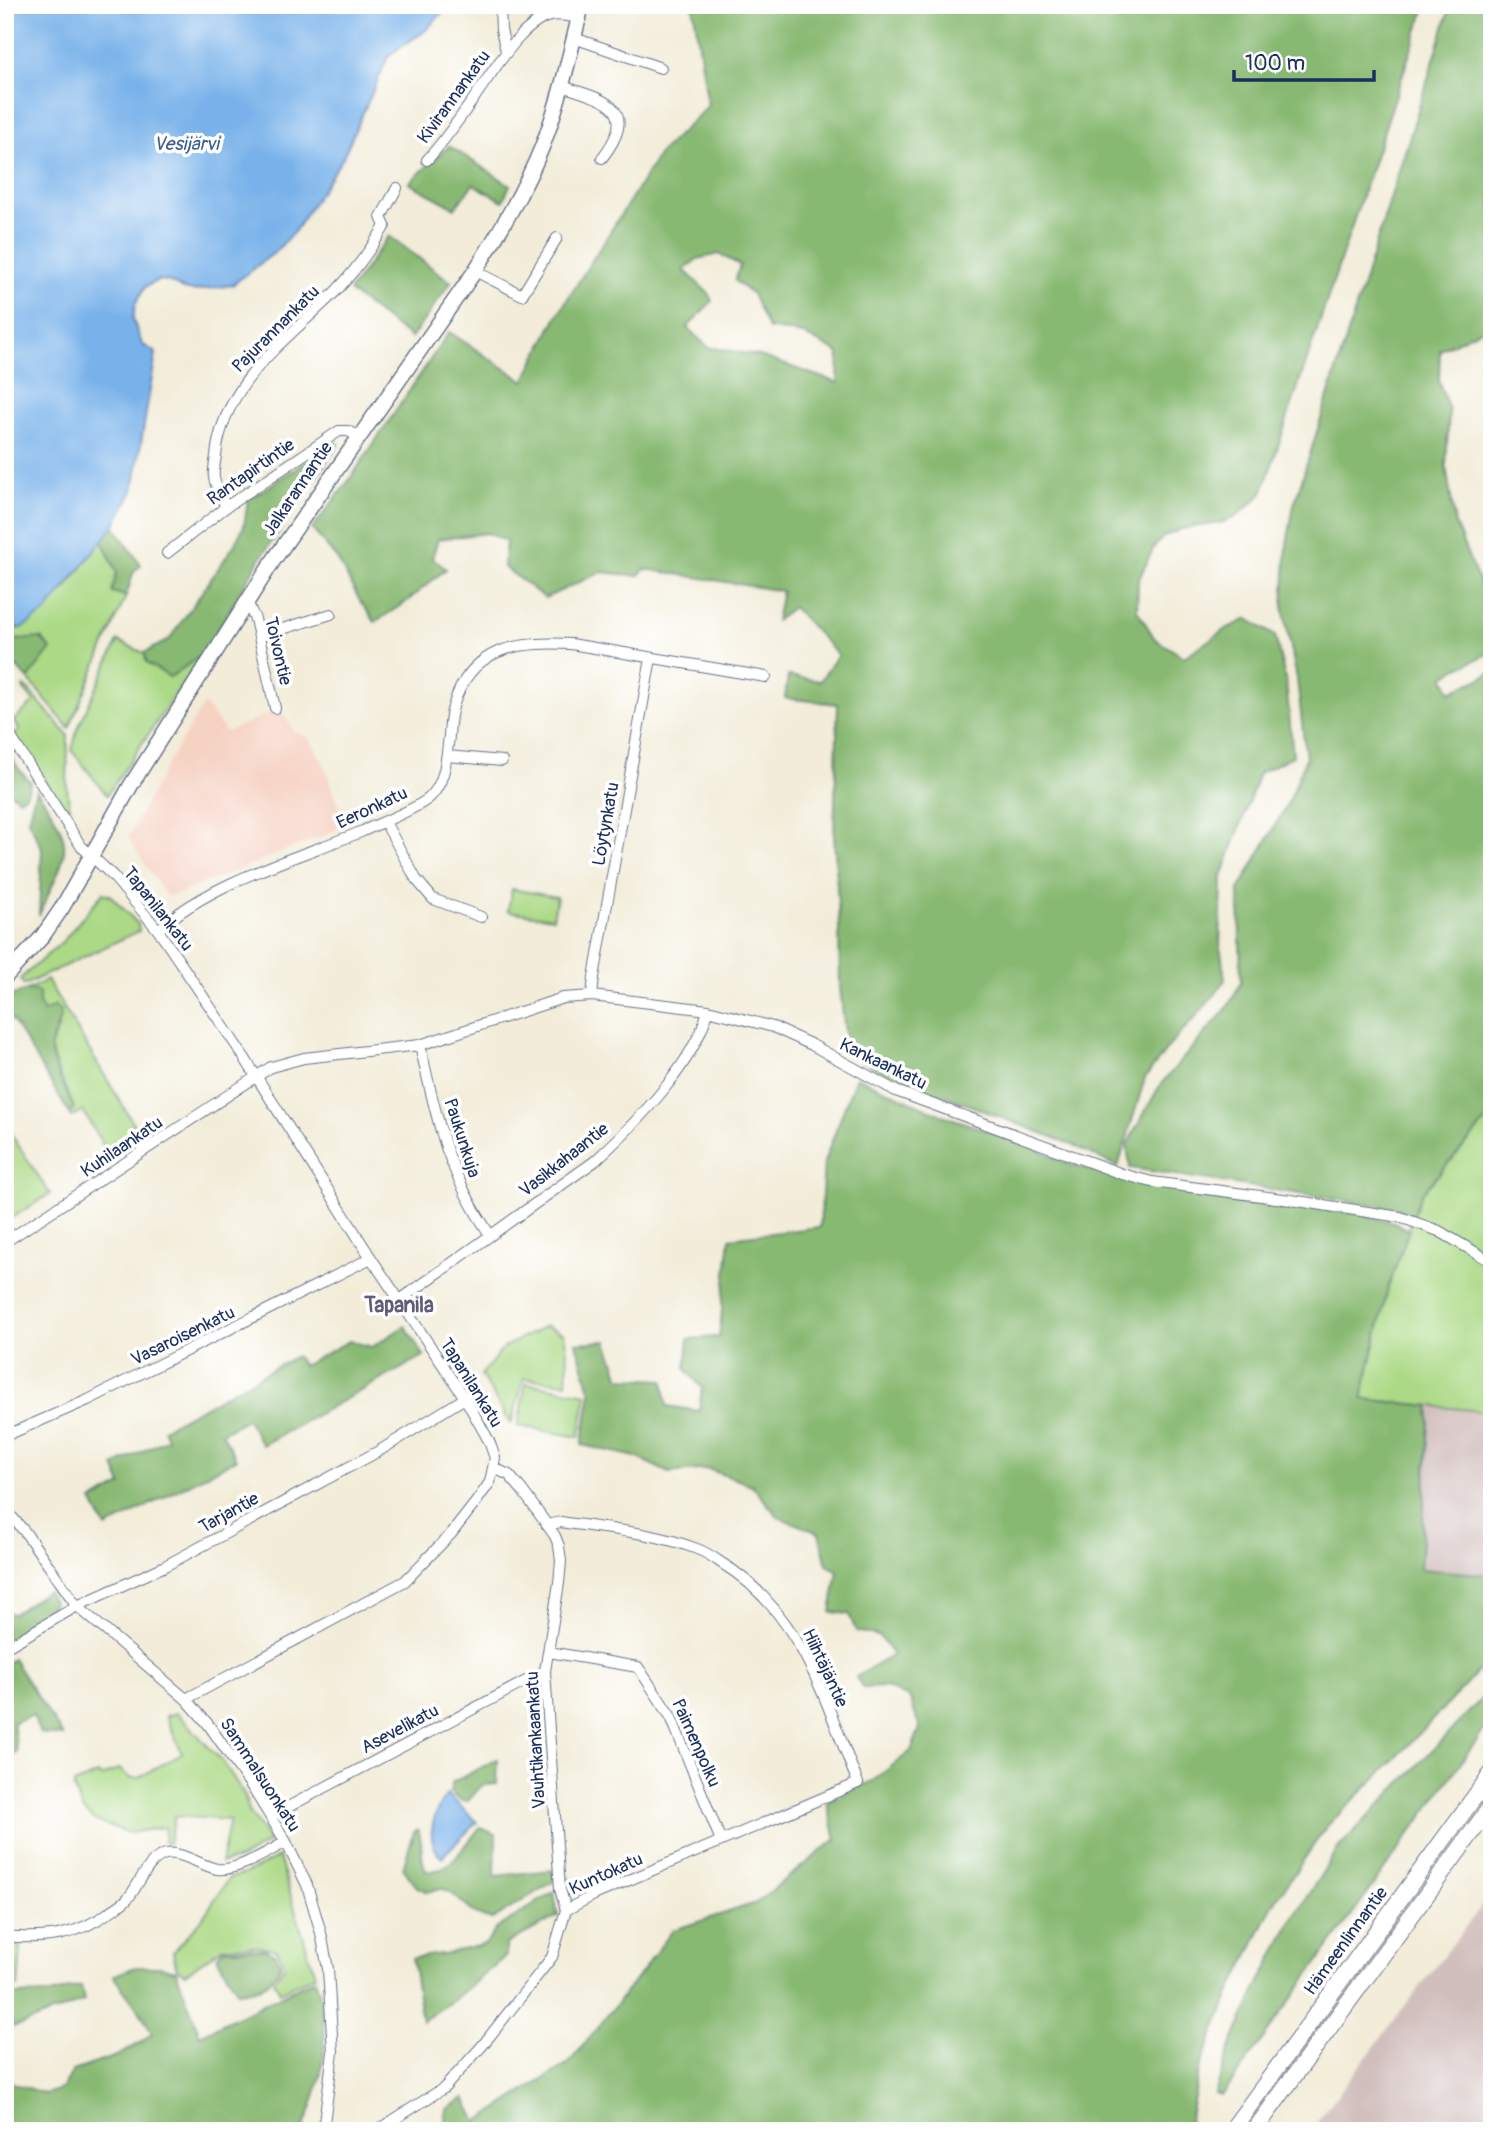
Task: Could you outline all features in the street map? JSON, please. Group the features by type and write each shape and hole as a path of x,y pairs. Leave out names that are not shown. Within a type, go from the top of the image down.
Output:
{"main road":[{"name":"Jalkarannantie","path":"5,976 42,937 62,908 131,785 247,602 505,224 542,145 562,86 580,11"},
{"name":"Hämeenlinnantie","path":"1231,2131 1492,1773"},
{"path":"1254,2131 1492,1805"}],"street":[{"name":"Kivirannankatu","path":"500,5 501,30 506,51"},
{"name":"Kivirannankatu","path":"427,160 441,145 506,51 523,33 543,18 580,11"},
{"path":"574,38 661,68"},
{"path":"562,86 594,97 615,109 620,118 620,126 610,147 601,158"},
{"name":"Pajurannankatu","path":"226,508 214,478 217,444 240,388 271,351 305,322 355,270 385,226 381,217 397,188"},
{"path":"475,271 522,295 557,238"},
{"name":"Rantapirtintie","path":"167,553 226,508 339,431 348,431 358,436"},
{"name":"Toivontie","path":"247,602 253,611 260,636 275,708"},
{"path":"260,636 331,614"},
{"name":"Eeronkatu","path":"159,930 188,906 221,887 384,822 428,799 441,780 447,756 452,708 465,678 491,654 510,646 541,642 571,644 766,677"},
{"name":"Löytynkatu","path":"592,996 651,658"},
{"name":"Tapanilankatu","path":"5,728 81,846 113,876 159,930 464,1398 489,1441 495,1458 494,1468"},
{"path":"447,756 502,761"},
{"path":"384,822 416,879 433,899 481,918"},
{"name":"Kankaankatu","path":"255,1077 271,1067 295,1060 420,1045 563,998 592,996 708,1010 773,1027 812,1045 895,1091 1122,1174 1152,1182 1400,1217 1439,1231 1492,1262"},
{"name":"Vasikkahaantie","path":"400,1300 595,1161 620,1138 659,1095 691,1051 703,1030 708,1010"},
{"name":"Paukunkuja","path":"420,1045 440,1133 459,1185 490,1235"},
{"name":"Kuhilaankatu","path":"5,1242 255,1077"},
{"name":"Vasaroisenkatu","path":"5,1436 88,1400 371,1258"},
{"name":"Tarjantie","path":"5,1648 77,1606 163,1567 379,1451 464,1398"},
{"path":"186,1699 405,1581 451,1534 490,1482 494,1468"},
{"name":"Vauhtikankaankatu","path":"494,1468 509,1475 555,1535 561,1561 545,1671 560,1889 566,1910"},
{"name":"Sammalsuonkatu","path":"5,1509 25,1532 77,1606 186,1699 224,1745 286,1842 307,1885 328,1969 333,2052 323,2131"},
{"name":"Hiihtäjäntie","path":"547,1525 561,1522 650,1536 699,1549 744,1576 782,1615 807,1657 858,1783"},
{"name":"Paimenpolku","path":"549,1652 638,1667 671,1717 721,1841"},
{"name":"Asevelikatu","path":"271,1816 545,1671"},
{"name":"Kuntokatu","path":"376,2131 444,2088 482,2046 552,1957 566,1910 594,1895 858,1783"},
{"path":"5,1936 62,1936 97,1922 127,1900 155,1860 161,1856 176,1855 216,1869 226,1869 286,1842"}],"shaded area":[{"path":"204,704 226,732 280,709 294,731 306,736 313,744 325,766 342,816 335,831 180,894 166,896 128,838 167,764"},
{"path":"1430,1406 1492,1412 1492,1575 1420,1569"},
{"path":"1492,1892 1492,2131 1310,2131 1484,1903"}],"green space":[{"path":"693,5 1426,5 1262,494 1236,517 1223,522 1181,529 1163,537 1154,547 1138,581 1137,610 1155,639 1184,657 1228,628 1248,619 1275,636 1286,682 1293,756 1259,773 1222,877 1220,944 1225,980 1145,1078 1118,1167 1073,1145 946,1096 894,1080 847,1052 840,987 834,835 838,704 785,698 788,676 820,681 838,655 793,607 776,621 782,591 645,569 638,576 601,572 545,598 504,567 506,541 487,533 438,539 432,558 446,569 406,602 375,622 360,601 338,560 312,529 350,479 449,332 524,381 557,316 660,153 708,106","holes":["719,254 740,265 735,281 752,294 768,328 803,334 839,353 838,383 760,356 708,347 687,328 712,301 708,293 684,270 697,259"]},
{"path":"1451,5 1492,5 1492,324 1440,350 1439,381 1449,411 1446,466 1455,524 1492,614 1492,652 1456,669 1444,678 1451,692 1492,671 1492,1114 1421,1194 1413,1217 1400,1210 1130,1168 1127,1145 1160,1085 1228,1007 1241,982 1239,890 1289,801 1306,758 1297,679 1283,606 1287,544 1294,505"},
{"path":"449,146 510,185 503,201 473,184 455,208 409,183"},
{"path":"389,236 451,282 411,338 349,291"},
{"path":"335,442 339,444 260,559 203,654 170,677 147,663 144,653 169,640 235,544 244,526 248,500"},
{"path":"114,526 141,565 134,571 126,596 112,592 117,572 102,541"},
{"path":"102,541 117,572 113,592 126,596 69,728 28,679 50,648 41,639 16,640 5,634 5,629 22,628 67,587"},
{"path":"5,634 16,640 41,638 51,649 28,679 16,666 5,679"},
{"path":"118,641 144,653 147,663 170,677 203,654 107,795 72,751 77,730"},
{"path":"25,686 68,735 69,817 14,735 20,729 13,721 34,702 23,688"},
{"path":"5,741 15,763 31,782 26,795 19,799 5,789"},
{"path":"36,789 59,826 64,851 62,864 39,915 42,848 28,820"},
{"path":"512,889 557,897 553,918 508,911"},
{"path":"103,893 110,895 138,924 139,931 24,985 20,979 63,941"},
{"path":"47,980 144,1141 107,1152 83,1111 71,1117 69,1113 74,1108 50,1047 59,1026 27,990"},
{"path":"27,990 39,992 39,1003 44,1012 55,1006 61,1013 51,1051 55,1067 74,1108 69,1113 12,1019 5,1023 7,1000"},
{"path":"856,1077 939,1114 1026,1144 1067,1163 1116,1177 1357,1214 1394,1222 1409,1230 1388,1288 1362,1399 1430,1406 1420,1569 1492,1575 1492,1657 1326,1827 1272,1906 1232,1989 1200,2066 1189,2122 1182,2131 443,2131 447,2109 465,2098 477,2122 570,2062 673,1930 756,1903 836,1839 827,1802 873,1781 911,1751 920,1728 909,1697 886,1687 863,1688 856,1677 893,1655 879,1636 856,1631 849,1614 831,1612 838,1571 827,1565 819,1533 778,1517 752,1485 708,1469 669,1473 636,1457 582,1445 591,1393 576,1343 607,1341 620,1378 663,1380 667,1406 699,1411 702,1388 686,1369 689,1339 719,1337 730,1238 820,1227 824,1162"},
{"path":"1492,1114 1492,1412 1362,1399 1388,1288 1421,1194"},
{"path":"5,1125 50,1194 5,1222"},
{"path":"405,1326 424,1356 262,1445 247,1419 222,1433 236,1459 106,1528 92,1501 122,1485 114,1466 167,1439 163,1429 296,1356 303,1366 349,1341 372,1347"},
{"path":"546,1326 564,1334 568,1361 566,1383 524,1378 511,1424 481,1375 504,1347"},
{"path":"526,1383 587,1394 579,1437 518,1426"},
{"path":"47,1591 54,1603 25,1632 5,1644 5,1612 13,1614"},
{"path":"13,1659 63,1736 40,1733 33,1715 13,1722 17,1752 5,1762 5,1663"},
{"path":"1492,1688 1492,1719 1222,2096 1215,2094 1231,2045 1257,1988 1292,1920 1339,1847"},
{"path":"177,1713 223,1762 245,1796 249,1812 270,1842 240,1859 221,1863 230,1820 175,1816 169,1843 164,1842 165,1827 129,1833 93,1820 83,1810 74,1784 119,1769 130,1778 138,1778 182,1753 166,1716"},
{"path":"498,1759 497,1784 482,1785 468,1801 459,1800 450,1792 453,1782"},
{"path":"480,1828 496,1834 495,1876 553,1870 554,1881 493,1919 478,1915 441,1888 428,1892 417,1887 403,1868 414,1832 418,1829 426,1871 435,1871 450,1863"},
{"path":"279,1857 315,1975 280,1992 274,1981 285,1966 277,1950 260,1946 223,1947 185,1974 177,1969 173,1952 200,1922 229,1878 247,1873"},
{"path":"554,1892 558,1916 506,1944 506,1956 452,2001 422,2021 412,1958 486,1944 496,1929"},
{"path":"5,1941 21,1947 18,1987 5,1985"},
{"path":"223,1949 264,1949 275,1954 281,1966 273,1978 263,1985 238,1992 217,1957"},
{"path":"135,1967 160,1967 176,1971 200,2035 315,1979 324,2017 324,2056 316,2094 302,2131 5,2131 5,2073 12,2083 45,2094 61,2089 73,2071 119,2055 141,2043 152,2033 113,1976"},
{"path":"81,1986 84,2001 21,2025 5,2028 5,1995 51,1994"}],"water":[{"name":"Vesijärvi","path":"5,5 450,5 425,31 389,55 343,157 295,231 274,253 232,285 194,291 158,280 145,287 135,305 133,320 142,344 156,353 133,491 114,526 45,613 22,628 5,629"},
{"path":"447,1794 477,1822 442,1857 433,1843 432,1826"}],"district":[{"name":"Tapanila","path":"399,1305"}]}
